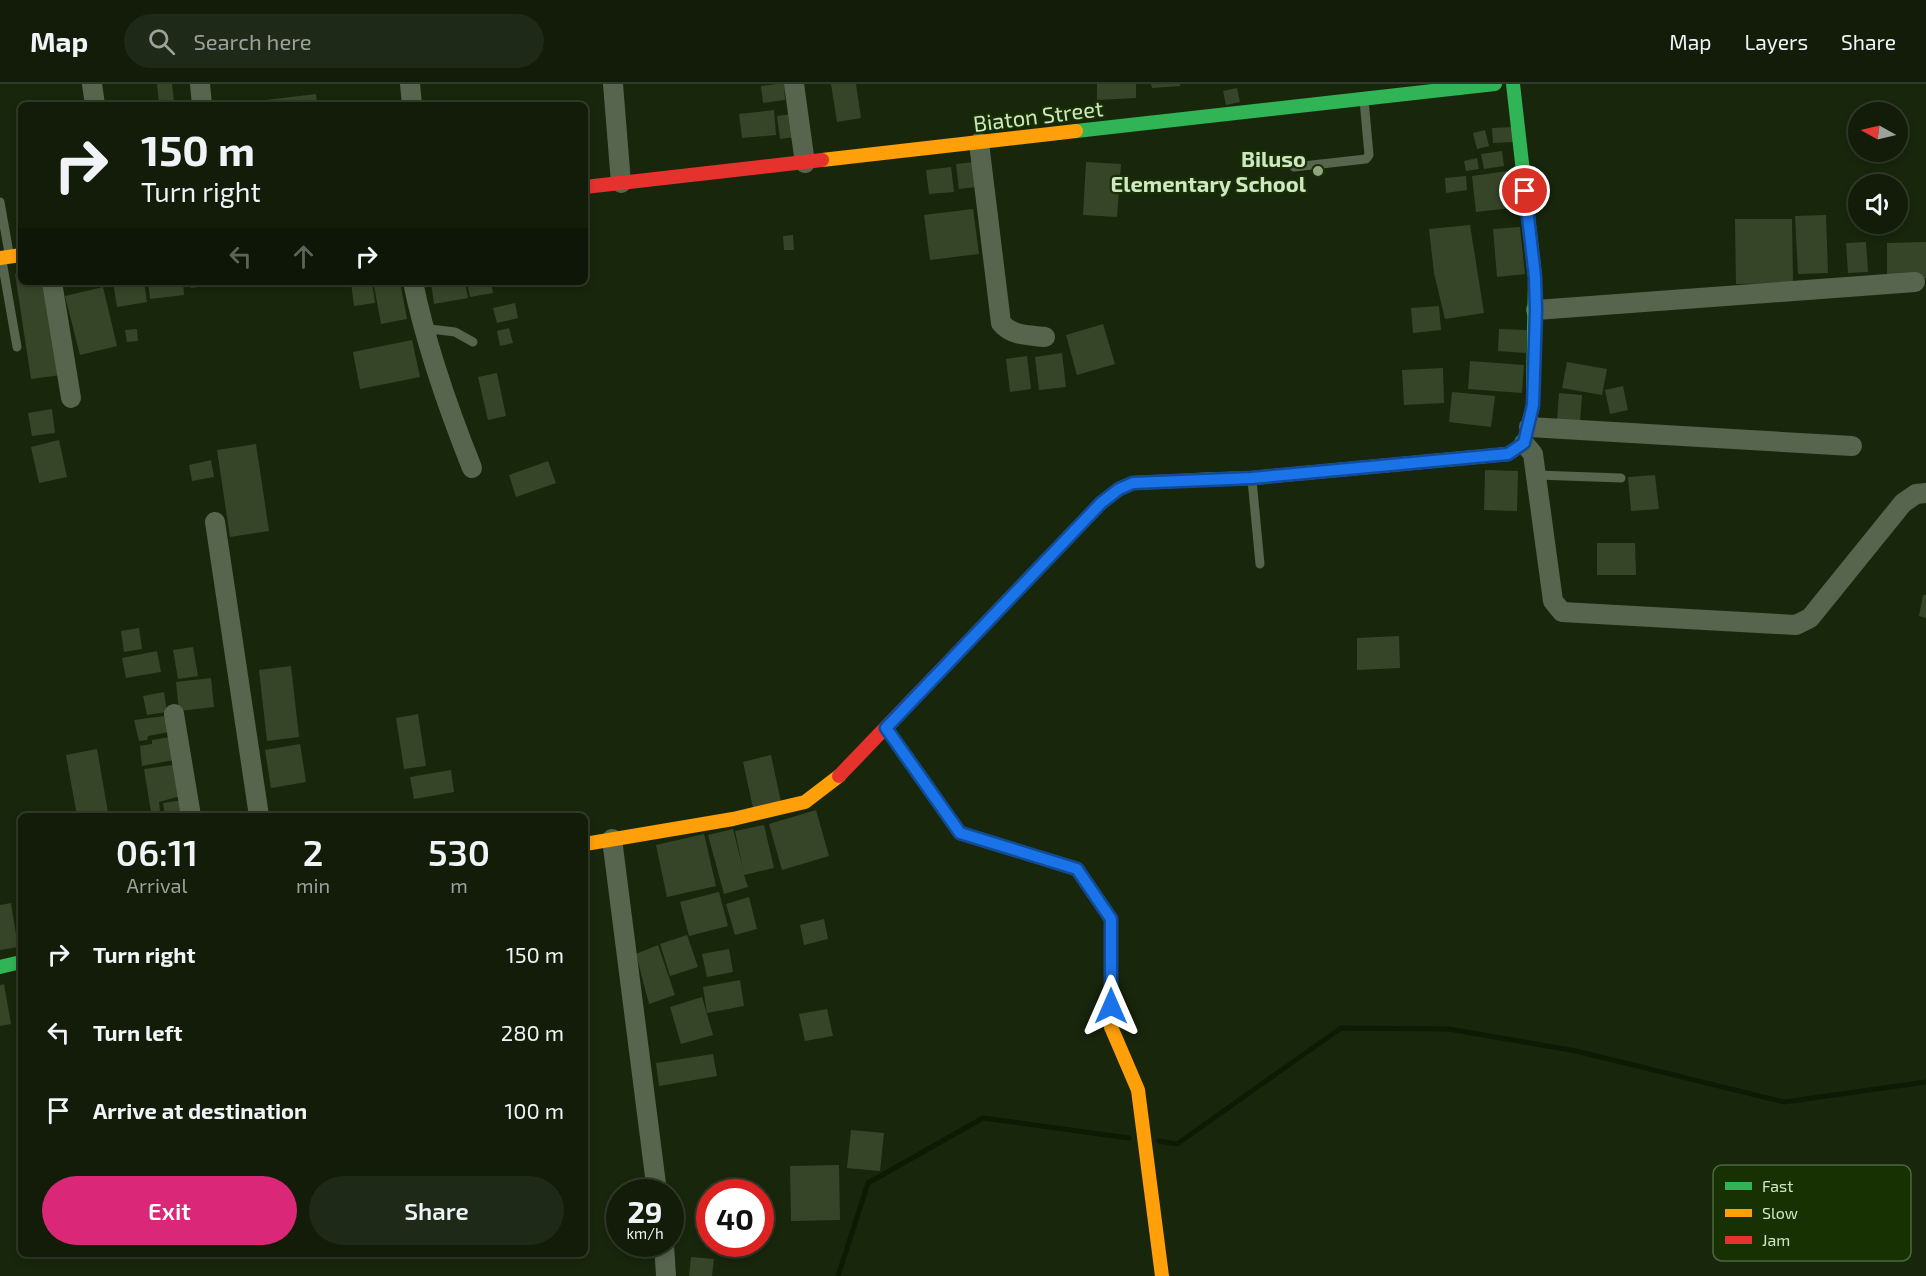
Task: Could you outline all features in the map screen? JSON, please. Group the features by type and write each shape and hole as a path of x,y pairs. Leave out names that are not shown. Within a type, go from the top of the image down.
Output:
{"street":[{"path":"92,84 95,102"},
{"path":"200,84 202,102"},
{"path":"410,84 412,102"},
{"path":"613,84 621,183"},
{"path":"794,84 805,163"},
{"name":"Biaton Street","path":"588,187 1495,84"},
{"path":"1513,84 1535,277 1533,405 1527,435 1537,475 1553,600 1562,612 1796,626 1810,618 1903,503 1916,494 1926,493"},
{"path":"979,143 1001,323 1007,330 1019,334 1045,337"},
{"path":"1536,310 1915,282"},
{"path":"52,285 71,398"},
{"path":"414,285 422,328 472,468"},
{"path":"588,843 733,819 805,802 840,775 1101,503 1119,489 1133,483 1252,478 1508,454 1527,435 1852,446"},
{"path":"215,522 259,813"},
{"path":"174,714 190,813"},
{"path":"886,728 960,833 1077,869 1111,919 1111,1027 1138,1090 1162,1276"},
{"path":"612,839 655,1179"},
{"path":"0,967 18,963"},
{"path":"665,1257 666,1276"}],"lane":[{"path":"1294,167 1366,159 1369,155 1364,98"},
{"path":"0,202 17,347"},
{"path":"422,328 455,332 473,342"},
{"path":"1537,475 1621,478"},
{"path":"1252,478 1260,564"}],"building":[{"path":"157,84 172,84 174,101 159,102"},
{"path":"784,84 785,100 763,103 761,86"},
{"path":"831,84 856,84 861,118 837,122"},
{"path":"1097,84 1136,84 1136,98 1097,100"},
{"path":"1151,84 1180,84 1180,86 1152,88"},
{"path":"1237,88 1240,102 1226,105 1223,91"},
{"path":"316,94 317,102 266,102 266,100"},
{"path":"774,110 776,135 742,138 739,114"},
{"path":"792,114 795,137 780,139 777,116"},
{"path":"1514,127 1515,142 1493,143 1492,128"},
{"path":"1485,130 1489,146 1477,149 1473,133"},
{"path":"1502,151 1504,166 1484,169 1481,154"},
{"path":"1477,158 1479,169 1466,171 1464,161"},
{"path":"973,162 976,187 959,189 956,164"},
{"path":"1086,162 1121,164 1117,217 1083,215"},
{"path":"951,167 954,192 929,194 926,170"},
{"path":"1515,170 1520,207 1476,212 1472,176"},
{"path":"1466,176 1467,190 1446,193 1445,178"},
{"path":"973,209 979,254 930,260 924,215"},
{"path":"1826,215 1828,273 1798,274 1795,216"},
{"path":"1735,219 1792,219 1793,283 1736,284"},
{"path":"1470,225 1484,313 1445,319 1434,273 1429,229"},
{"path":"1520,227 1525,274 1497,277 1493,229"},
{"path":"793,235 794,250 784,250 783,236"},
{"path":"1866,242 1868,272 1848,273 1846,243"},
{"path":"1926,242 1926,278 1887,279 1887,243"},
{"path":"15,274 18,274 18,285 47,285 61,375 31,379"},
{"path":"113,285 144,285 147,302 117,307"},
{"path":"148,285 183,285 184,295 150,299"},
{"path":"190,285 213,285 191,288"},
{"path":"351,285 372,285 375,303 354,306"},
{"path":"401,285 407,319 381,324 374,286"},
{"path":"431,285 466,285 468,298 434,304"},
{"path":"468,285 492,285 493,293 470,297"},
{"path":"103,287 117,346 80,355 65,296"},
{"path":"515,303 518,318 497,323 493,308"},
{"path":"1439,306 1441,330 1413,333 1411,308"},
{"path":"1103,324 1115,364 1077,375 1066,335"},
{"path":"509,328 513,343 500,346 497,331"},
{"path":"137,329 138,341 127,342 125,330"},
{"path":"1499,329 1527,330 1526,353 1498,351"},
{"path":"412,340 420,377 360,389 353,352"},
{"path":"1062,353 1066,387 1039,390 1035,357"},
{"path":"1027,356 1031,389 1010,392 1006,359"},
{"path":"1470,361 1524,365 1522,393 1468,389"},
{"path":"1567,362 1607,369 1602,395 1562,388"},
{"path":"1443,368 1444,403 1404,405 1402,370"},
{"path":"497,373 506,416 488,420 478,377"},
{"path":"1623,386 1628,410 1610,414 1605,390"},
{"path":"1452,392 1495,396 1491,427 1449,422"},
{"path":"1559,393 1582,395 1580,422 1557,420"},
{"path":"52,409 55,433 32,436 28,413"},
{"path":"59,440 67,477 39,483 31,447"},
{"path":"256,444 269,531 230,537 217,450"},
{"path":"211,460 214,477 192,481 189,465"},
{"path":"548,461 556,483 516,497 509,475"},
{"path":"1485,470 1518,471 1517,511 1484,510"},
{"path":"1655,475 1659,509 1631,511 1628,477"},
{"path":"1597,543 1635,543 1636,575 1597,575"},
{"path":"1923,595 1926,595 1926,618 1919,616"},
{"path":"139,628 142,649 124,652 121,631"},
{"path":"1399,636 1400,668 1357,670 1357,638"},
{"path":"193,647 198,676 178,679 173,650"},
{"path":"157,651 161,672 126,678 122,658"},
{"path":"291,666 299,737 267,741 259,670"},
{"path":"211,678 214,707 179,711 176,682"},
{"path":"164,692 167,712 147,715 143,696"},
{"path":"418,714 426,766 404,769 396,718"},
{"path":"172,715 174,731 148,736 147,740 139,741 134,720"},
{"path":"176,736 179,759 142,766 140,746 152,744 152,740"},
{"path":"300,744 306,782 271,788 265,750"},
{"path":"97,749 108,812 76,813 66,755"},
{"path":"771,755 781,802 753,808 743,762"},
{"path":"180,764 184,795 159,802 160,811 151,812 144,769"},
{"path":"451,770 454,792 414,799 410,777"},
{"path":"183,800 185,813 165,813 163,803"},
{"path":"816,810 829,856 782,870 769,824"},
{"path":"764,825 774,868 744,875 748,887 724,894 708,835 733,829 743,869 735,831"},
{"path":"704,834 716,886 667,897 656,845"},
{"path":"719,892 728,926 689,936 680,902"},
{"path":"749,897 757,929 735,935 726,904"},
{"path":"11,903 18,947 0,950 0,905"},
{"path":"824,919 828,939 804,945 800,925"},
{"path":"687,935 698,967 670,976 660,944"},
{"path":"658,945 675,995 649,1004 636,954"},
{"path":"729,949 733,972 707,977 702,954"},
{"path":"740,980 744,1006 707,1013 703,987"},
{"path":"4,984 11,1024 0,1026 0,985"},
{"path":"702,997 713,1035 681,1044 670,1007"},
{"path":"827,1009 833,1036 805,1041 799,1014"},
{"path":"713,1054 717,1076 659,1086 656,1063"},
{"path":"851,1130 884,1133 880,1171 847,1168"},
{"path":"839,1165 840,1220 791,1221 790,1166"},
{"path":"691,1257 714,1259 712,1276 689,1276"}],"waterway":[{"path":"1159,1141 1177,1144 1341,1028 1449,1029 1576,1051 1784,1102 1926,1082"},
{"path":"838,1276 868,1183 983,1118 1129,1138"}],"traffic: fast":[{"path":"1076,131 1495,84"},
{"path":"1513,84 1535,277 1533,388"},
{"path":"886,728 960,833 1077,869 1111,919 1111,1027"},
{"path":"0,967 18,963"}],"traffic: slow":[{"path":"822,160 1076,131"},
{"path":"0,258 18,255"},
{"path":"1196,480 1252,478 1508,454 1524,443 1533,405 1533,388"},
{"path":"588,843 733,819 805,802 839,776"},
{"path":"1111,1027 1138,1090 1162,1276"}],"traffic: jam":[{"path":"588,187 822,160"},
{"path":"839,776 1101,503 1119,489 1133,483 1196,480"}],"place":[{"name":"Biluso Elementary School","path":"1318,171"}],"route":[{"path":"1111,1006 1111,919 1077,869 960,833 886,728 1101,503 1119,489 1133,483 1252,478 1508,454 1524,443 1533,405 1536,310 1535,277 1525,191"}]}
